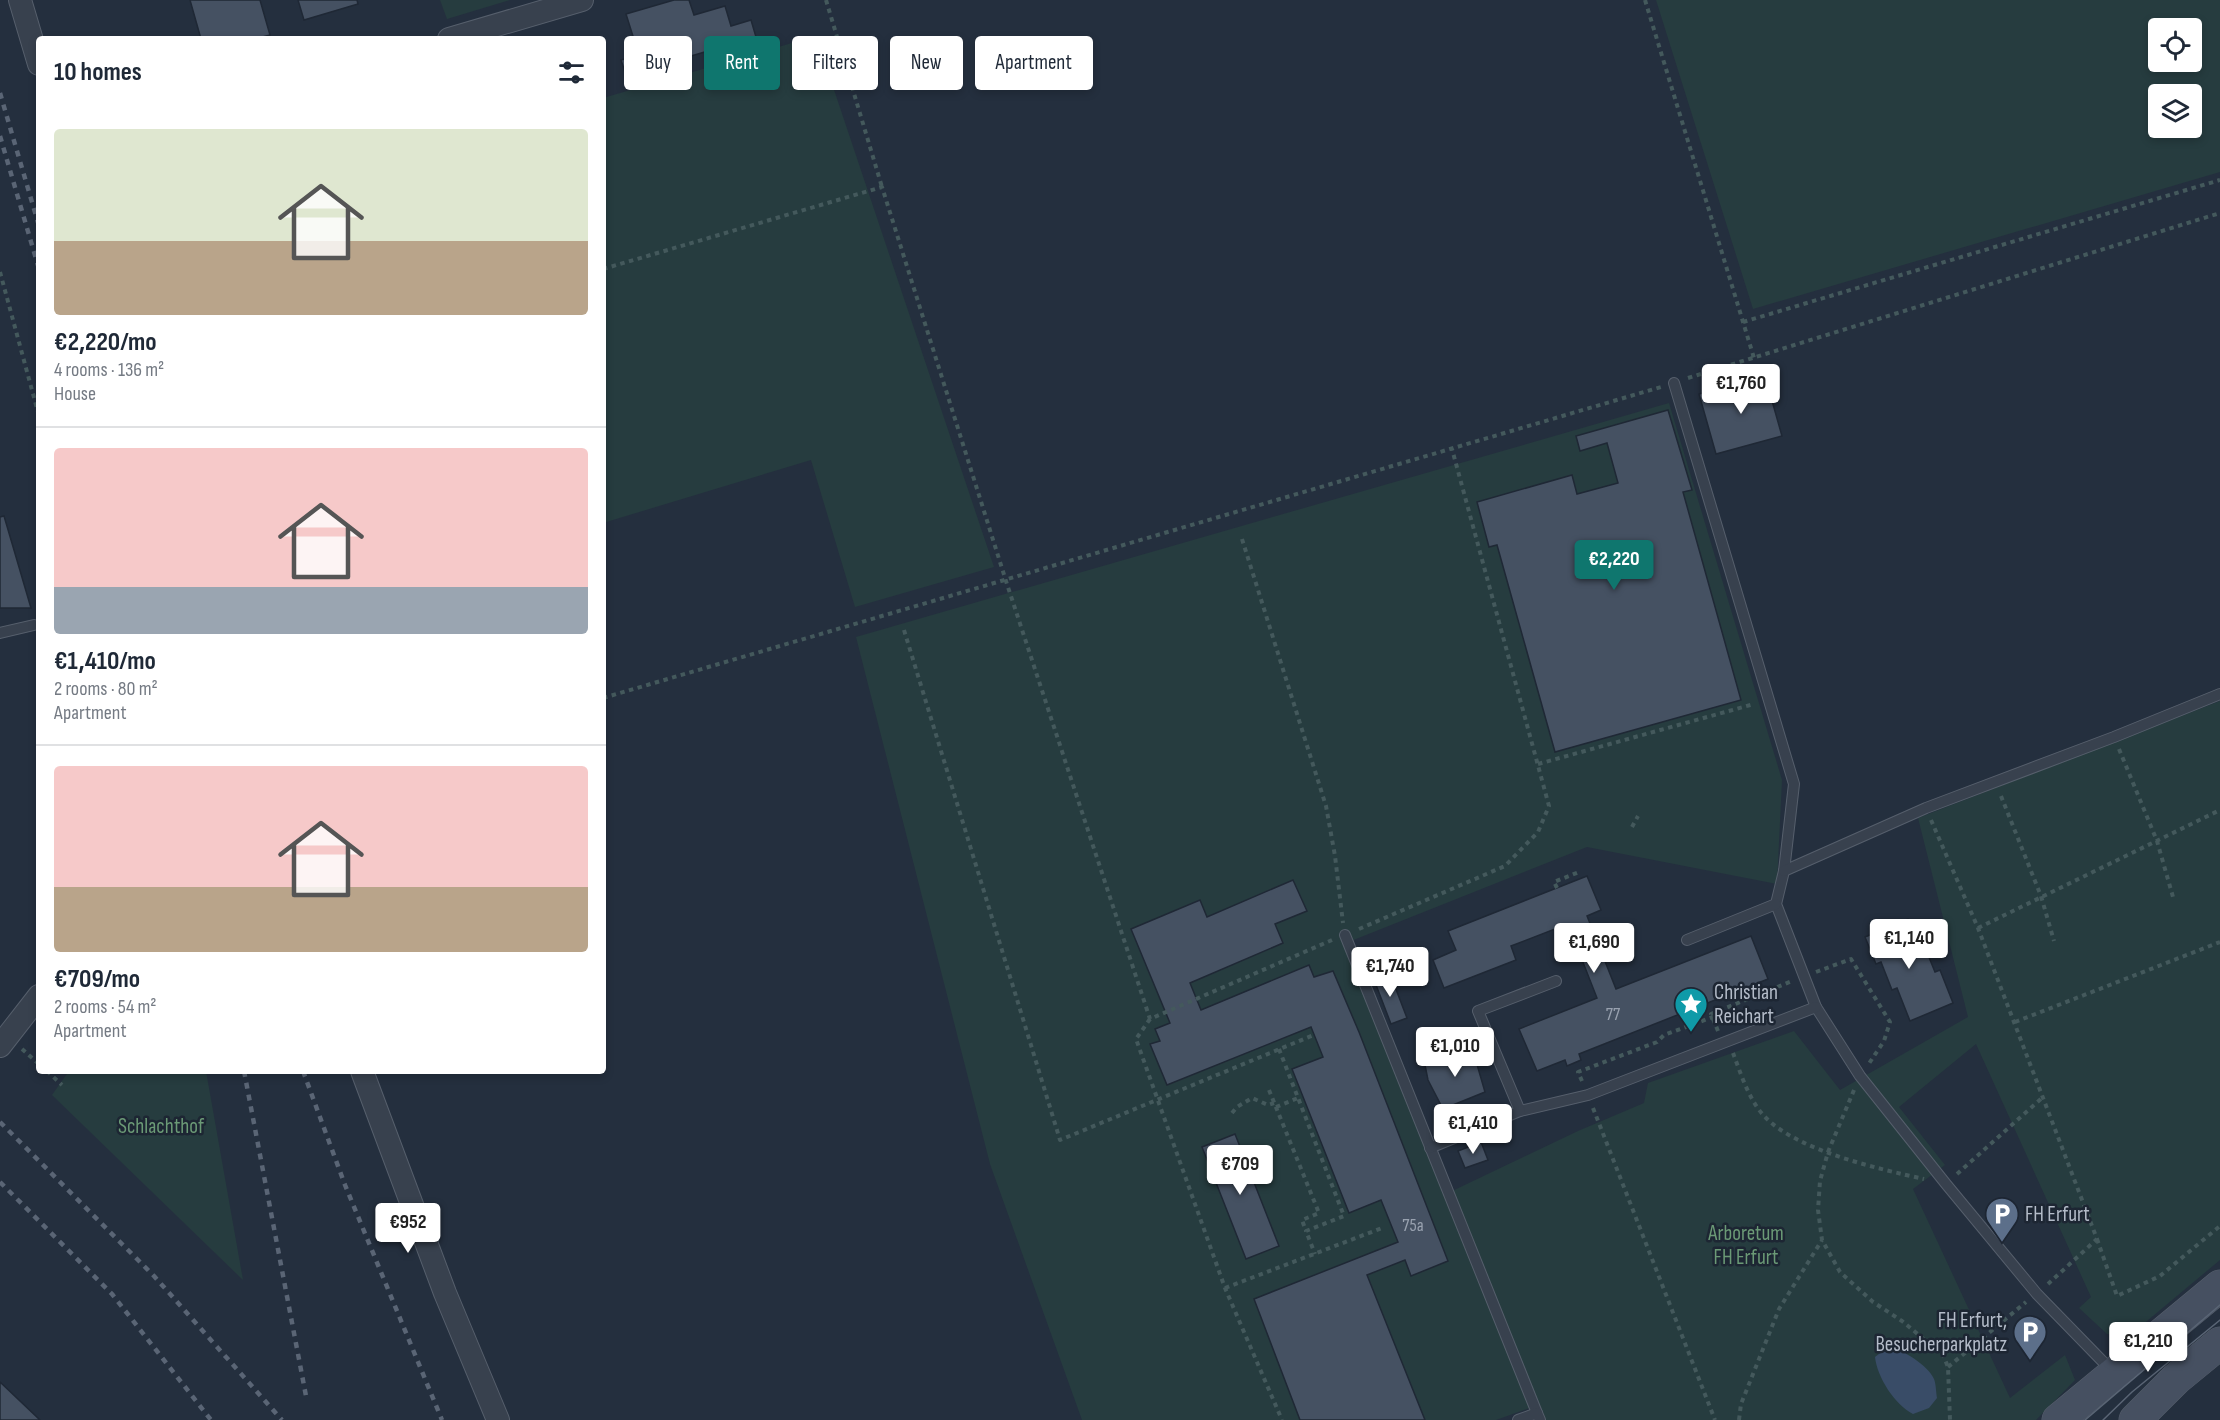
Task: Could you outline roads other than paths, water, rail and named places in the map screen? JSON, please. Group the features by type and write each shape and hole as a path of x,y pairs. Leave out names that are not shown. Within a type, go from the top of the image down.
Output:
{"main road":[{"path":"2058,1420 2220,1286"},
{"path":"2114,1374 2147,1416 2176,1379 2220,1343"}],"street":[{"path":"20,0 36,54"},
{"path":"459,36 582,0"},
{"path":"3,1037 36,999"},
{"path":"363,1074 445,1293 498,1420"}],"lane":[{"path":"1674,383 1794,784 1784,871 1776,904 1816,1006 1860,1076 1946,1184 2037,1294 2114,1374"},
{"path":"0,633 34,625"},
{"path":"1784,871 1926,808 2220,694"},
{"path":"1687,940 1776,904"},
{"path":"1345,935 1539,1416 1518,1420"},
{"path":"1520,1111 1478,1011 1556,981"},
{"path":"1430,1148 1520,1111 1588,1095 1816,1006"}],"water":[{"path":"1888,1347 1914,1358 1931,1374 1935,1381 1937,1398 1929,1408 1913,1414 1906,1410 1888,1390 1879,1373 1875,1357"}],"tram line":[{"path":"2085,1420 2220,1305"},
{"path":"2103,1420 2132,1392 2220,1320"}],"railway":[{"path":"0,93 36,216"},
{"path":"0,136 36,259"},
{"path":"245,1074 306,1396"},
{"path":"304,1074 345,1185 442,1420"},
{"path":"0,1122 154,1276 282,1420"},
{"path":"0,1182 112,1294 211,1420"}],"place":[{"name":"Christian Reichart","path":"1691,1033"},
{"name":"FH Erfurt","path":"2002,1243"},
{"name":"FH Erfurt, Besucherparkplatz","path":"2030,1361"}],"park label":[{"name":"Schlachthof","path":"161,1126"},
{"name":"Arboretum FH Erfurt","path":"1746,1245"}]}
